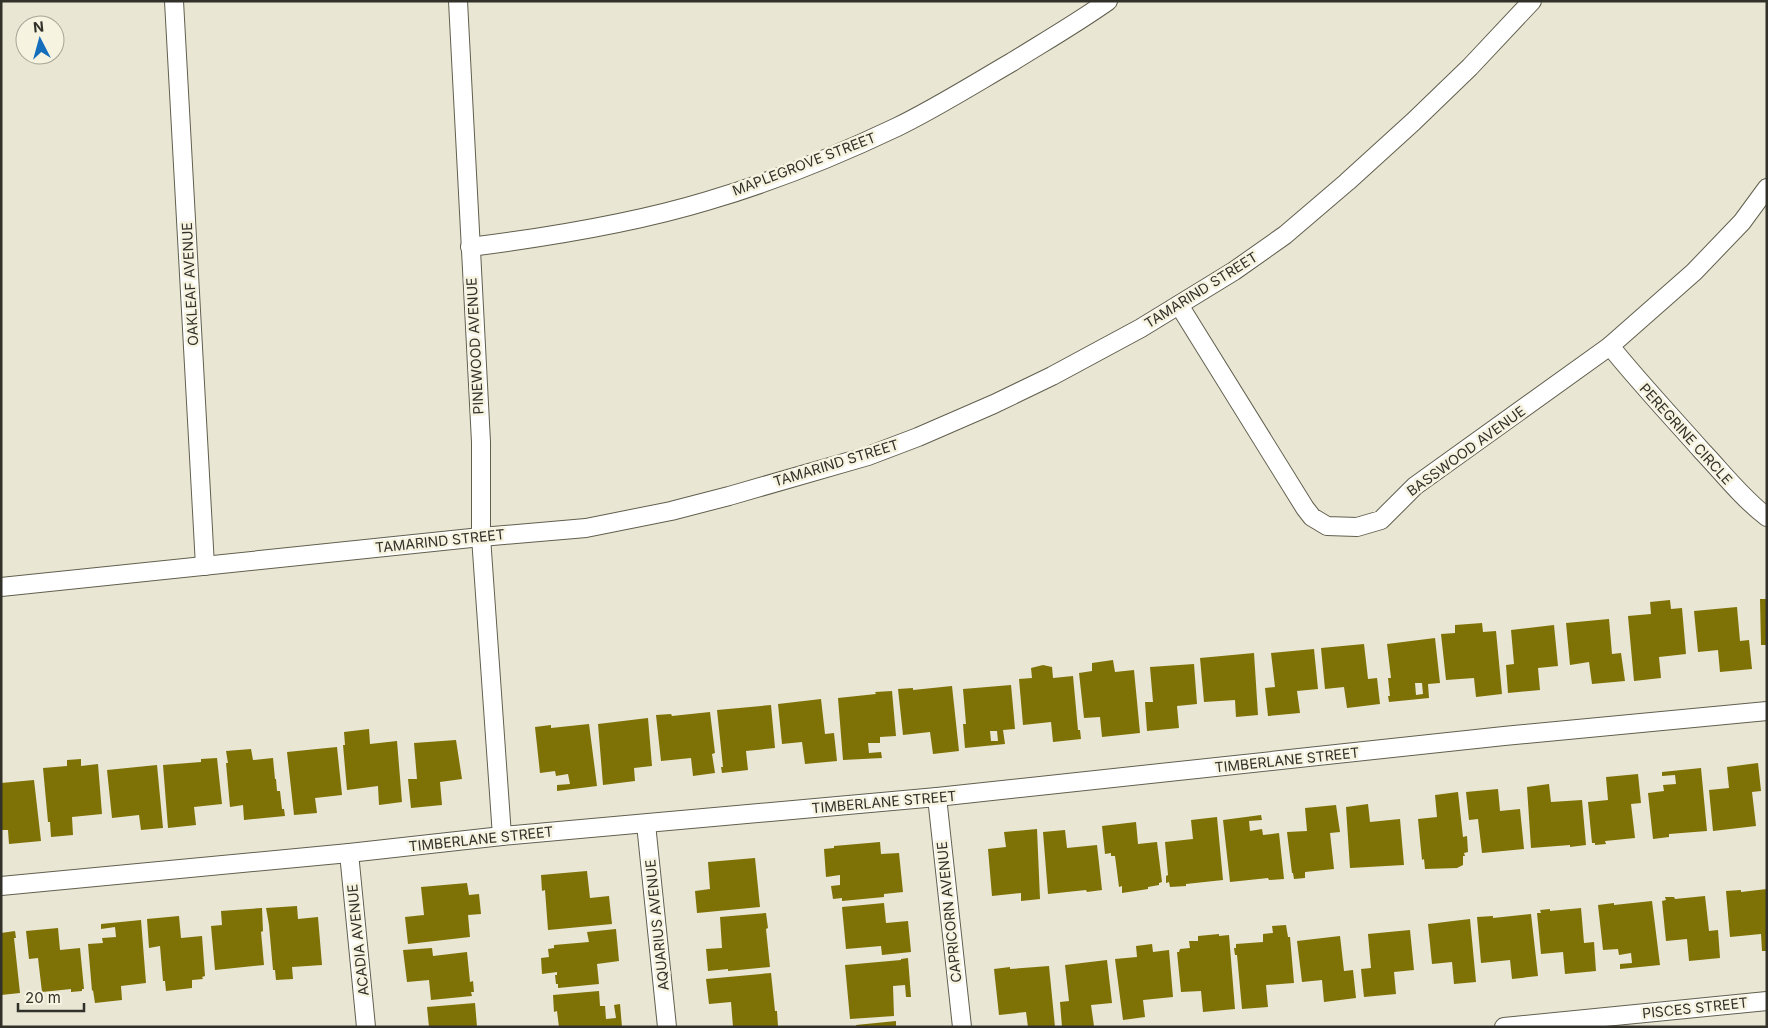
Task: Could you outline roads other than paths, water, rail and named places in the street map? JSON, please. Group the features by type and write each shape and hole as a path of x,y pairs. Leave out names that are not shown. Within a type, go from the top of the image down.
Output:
{"street":[{"name":"OAKLEAF AVENUE","path":"174,1 205,566"},
{"name":"PINEWOOD AVENUE","path":"458,1 480,442 481,537 502,836"},
{"name":"MAPLEGROVE STREET","path":"470,247 539,238 626,221 706,202 775,178 898,126 991,74 1080,21 1108,1"},
{"name":"TAMARIND STREET","path":"1,587 481,537 586,528 662,513 729,496 868,456 918,437 994,404 1117,341 1179,306 1234,271 1285,235 1347,182 1470,67 1532,1"},
{"name":"BASSWOOD AVENUE","path":"1179,306 1312,517 1328,526 1358,527 1381,520 1415,486 1610,346 1694,272 1742,222 1767,188"},
{"name":"PEREGRINE CIRCLE","path":"1610,346 1636,379 1735,488 1767,517"},
{"name":"TIMBERLANE STREET","path":"1,886 350,853 502,836 937,797 1504,736 1767,711"},
{"name":"CAPRICORN AVENUE","path":"937,797 962,1027"},
{"name":"AQUARIUS AVENUE","path":"646,824 667,1027"},
{"name":"ACADIA AVENUE","path":"350,853 366,1027"},
{"name":"PISCES STREET","path":"1504,1027 1767,1001"}]}
